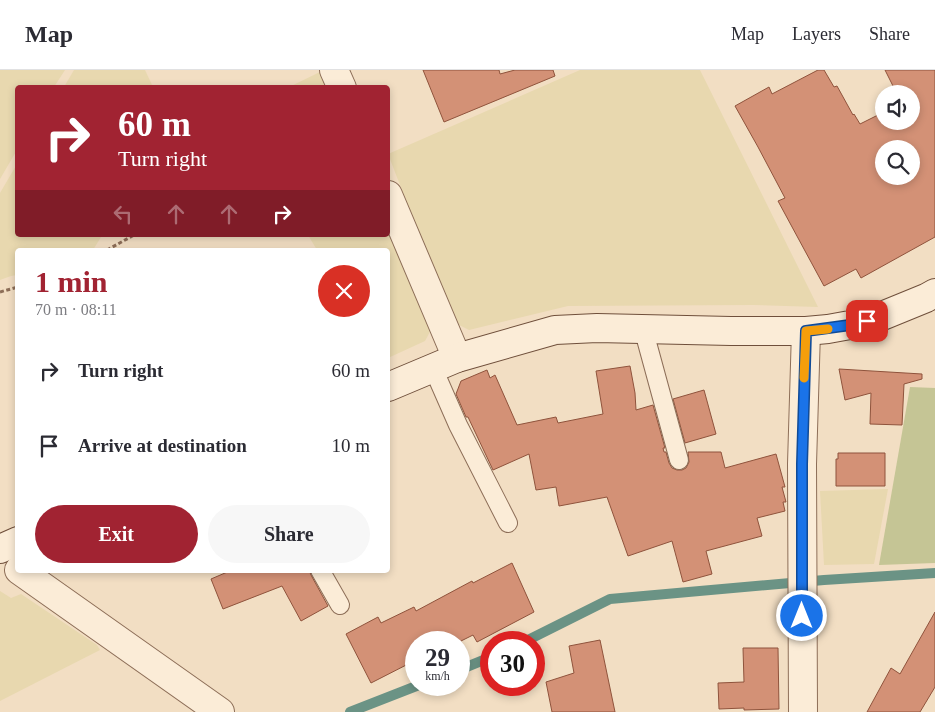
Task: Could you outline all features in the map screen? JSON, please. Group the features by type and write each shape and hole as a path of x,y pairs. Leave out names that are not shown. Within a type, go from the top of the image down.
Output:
{"street":[{"path":"334,70 341,85"},
{"path":"390,201 445,363"},
{"path":"390,386 445,363 555,330 643,328 806,331 867,321 904,308 935,293"},
{"path":"803,712 802,464 806,331"},
{"path":"0,548 15,542"},
{"path":"0,556 15,567"},
{"path":"24,573 220,712"}],"lane":[{"path":"643,328 678,460"},
{"path":"445,363 458,425 508,523"},
{"path":"322,573 340,605"}],"path":[{"path":"111,248 130,237"},
{"path":"0,292 15,288"}],"shaded area":[{"path":"0,70 65,70 55,85 15,85 15,153 0,179"},
{"path":"74,70 145,70 152,85 65,85"},
{"path":"324,70 331,85 293,85"},
{"path":"580,70 700,70 818,307 753,305 568,306 469,330 453,322 390,159 390,153"},
{"path":"15,167 15,237 101,237 94,248 15,248 15,275 0,280 0,193"},
{"path":"390,226 432,328 425,341 390,357 390,248 316,248 309,237 390,237"},
{"path":"888,489 874,564 824,565 820,491"},
{"path":"0,591 11,598 21,594 97,645 100,650 0,701"}],"green space":[{"path":"910,387 935,388 935,563 879,565"}],"building":[{"path":"423,70 499,70 500,74 515,70 553,70 555,76 444,122"},
{"path":"818,70 824,70 834,87 837,86 860,124 875,116 875,130 920,130 920,85 892,85 885,70 935,70 935,237 861,278 856,269 824,286 778,201 785,198 735,106 769,87 772,94"},
{"path":"630,366 636,410 653,405 665,448 663,448 664,452 666,452 672,468 682,470 686,468 689,462 688,452 721,452 725,468 776,454 785,487 782,487 786,502 783,502 785,511 757,518 762,536 706,551 712,574 683,582 672,541 628,556 607,497 559,506 556,487 536,490 529,454 493,470 456,394 461,381 487,370 490,378 495,375 517,425 556,417 558,423 603,414 596,371"},
{"path":"839,369 922,374 922,379 904,384 902,425 870,424 871,393 845,400"},
{"path":"704,390 716,434 685,443 673,399"},
{"path":"838,453 885,453 885,486 836,486 836,459 838,459"},
{"path":"512,563 534,612 498,631 480,631 480,640 477,642 473,635 470,636 470,631 405,631 405,666 371,683 346,634 378,617 381,623 414,607 416,611 472,581 473,583"},
{"path":"225,573 310,573 328,606 301,621 282,586 223,609 211,579"},
{"path":"935,612 935,687 920,712 867,712 891,668 900,674"},
{"path":"600,640 615,712 552,712 546,682 574,673 569,646"},
{"path":"743,648 778,648 779,709 719,709 718,683 744,682"}],"waterway":[{"path":"545,632 610,599 824,580 935,573"},
{"path":"470,666 480,661"},
{"path":"350,712 405,690"}],"slow traffic":[{"path":"804,378 806,331 828,329"}],"route":[{"path":"802,616 802,464 806,331 828,329 867,321"}]}
